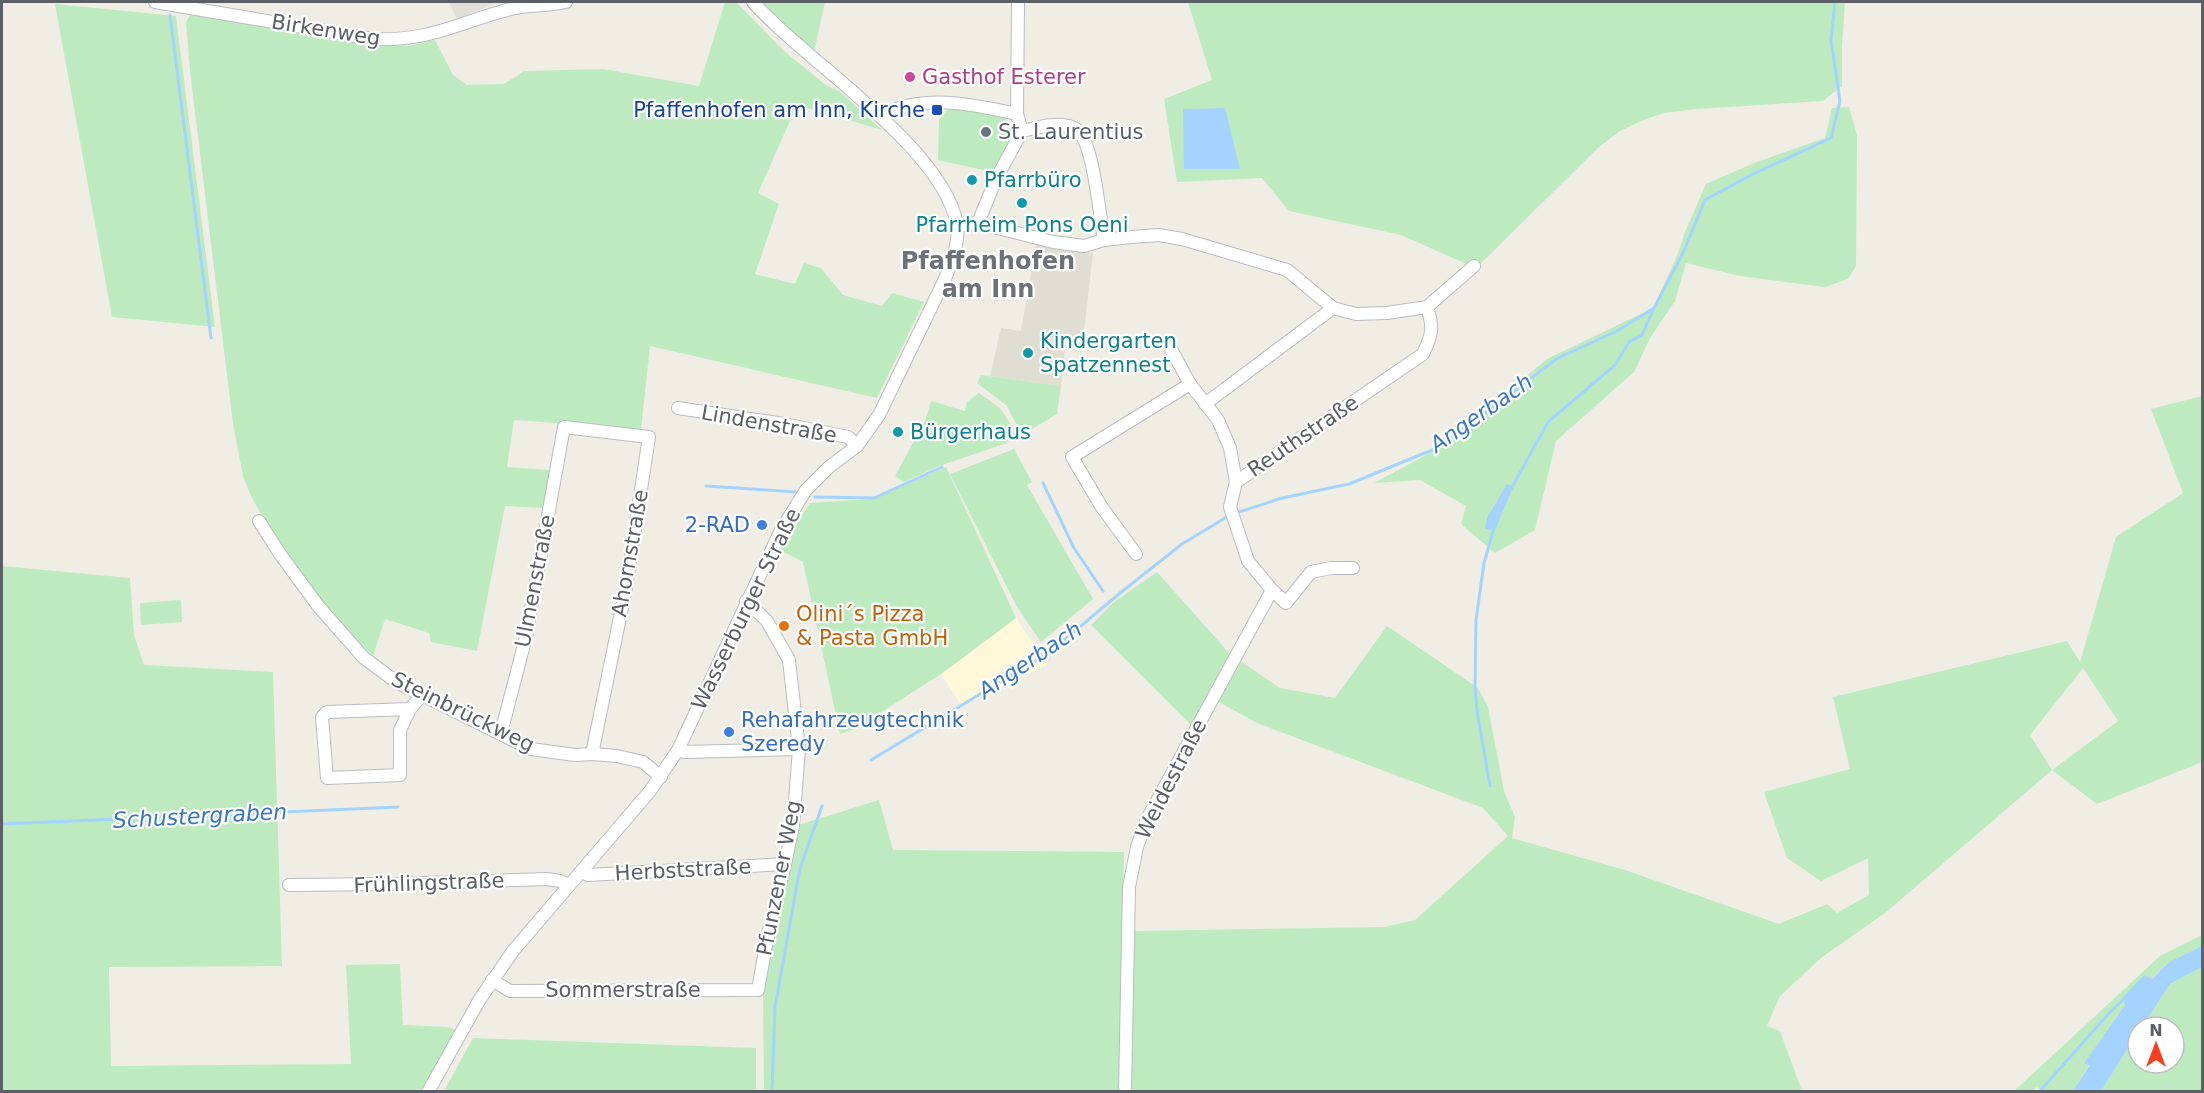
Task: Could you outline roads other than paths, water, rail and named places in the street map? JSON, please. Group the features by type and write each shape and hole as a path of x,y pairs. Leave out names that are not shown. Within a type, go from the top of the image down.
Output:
{"street":[{"name":"Birkenweg","path":"155,2 374,39 399,40 425,36 517,8 566,2"},
{"name":"Wasserburger Straße","path":"428,1092 492,980 513,951 661,777 678,750 781,530 806,490 829,467 857,446 882,410 953,259 957,226 941,185 880,116 794,43 753,2"},
{"path":"978,223 996,178 1022,131 1017,114 1018,2"},
{"path":"880,116 894,108 936,103 975,105 1017,114"},
{"path":"1022,131 1068,125 1083,136 1104,240"},
{"path":"957,226 978,223 1053,242 1084,246 1104,240 1158,235 1208,246 1287,270 1333,308 1356,314 1388,314 1427,307 1474,266"},
{"name":"Reuthstraße","path":"1272,590 1248,561 1234,521 1230,507 1236,482 1423,354 1432,334 1427,307"},
{"path":"1205,404 1333,308"},
{"path":"1170,346 1190,384 1218,420 1230,448 1236,482"},
{"path":"1136,554 1101,506 1072,457 1190,384"},
{"name":"Lindenstraße","path":"678,408 784,424 848,437 857,446"},
{"name":"Ulmenstraße","path":"501,733 526,637 564,427"},
{"name":"Ahornstraße","path":"564,427 650,437 626,588 592,753"},
{"name":"Steinbrückweg","path":"259,520 280,554 319,607 355,649 398,683 531,749 575,755 592,753 617,756 643,762 661,777"},
{"path":"1272,590 1286,603 1311,572 1331,568 1353,568"},
{"name":"Weidestraße","path":"1125,1092 1129,887 1137,847 1147,819 1272,590"},
{"name":"Pfunzener Weg","path":"746,601 767,621 789,660 799,749 793,826 767,939 758,990"},
{"path":"410,709 327,712 322,717 327,778 400,775 400,730 410,709 422,695"},
{"path":"678,750 684,752 799,749"},
{"name":"Herbststraße","path":"581,872 588,875 786,864"},
{"name":"Frühlingstraße","path":"289,885 547,879 561,881 568,885"},
{"name":"Sommerstraße","path":"492,980 510,991 758,990"}],"water":[{"path":"1225,108 1240,169 1184,169 1183,109"},
{"path":"1507,484 1513,487 1496,528 1485,529 1487,518"},
{"path":"2202,946 2202,967 2170,984 2150,1015 2126,1015 2126,1051 2101,1091 2073,1091 2089,1066 2084,1063 2125,1005 2123,997 2144,975 2152,979 2169,962"}],"waterway":[{"name":"Angerbach","path":"1236,513 1282,498 1349,484 1437,448 1558,358 1617,331 1654,308 1683,253 1705,200 1751,175 1831,138 1840,101 1831,40 1835,2"},
{"path":"170,15 211,338"},
{"path":"1511,489 1548,422 1615,365 1629,342 1642,335 1653,310"},
{"path":"815,497 874,498 942,467"},
{"path":"1043,483 1074,548 1103,591"},
{"path":"706,486 796,492"},
{"name":"Angerbach","path":"871,760 1050,652 1182,544 1230,515"},
{"path":"1490,786 1477,711 1476,620 1484,563 1494,528"},
{"name":"Angerbach","path":"772,1092 775,1007 800,868 822,806"},
{"name":"Schustergraben","path":"2,824 398,807"},
{"path":"2039,1092 2125,998"}],"place":[{"name":"Gasthof Esterer","path":"910,77"},
{"name":"Pfaffenhofen am Inn, Kirche","path":"937,110"},
{"name":"St. Laurentius","path":"986,132"},
{"name":"Pfarrbüro","path":"972,180"},
{"name":"Pfarrheim Pons Oeni","path":"1022,203"},
{"name":"Kindergarten Spatzennest","path":"1028,353"},
{"name":"Bürgerhaus","path":"898,432"},
{"name":"2-RAD","path":"762,525"},
{"name":"Olini´s Pizza & Pasta GmbH","path":"784,626"},
{"name":"Rehafahrzeugtechnik Szeredy","path":"729,732"}],"district":[{"name":"Pfaffenhofen am Inn","path":"988,275"}]}
